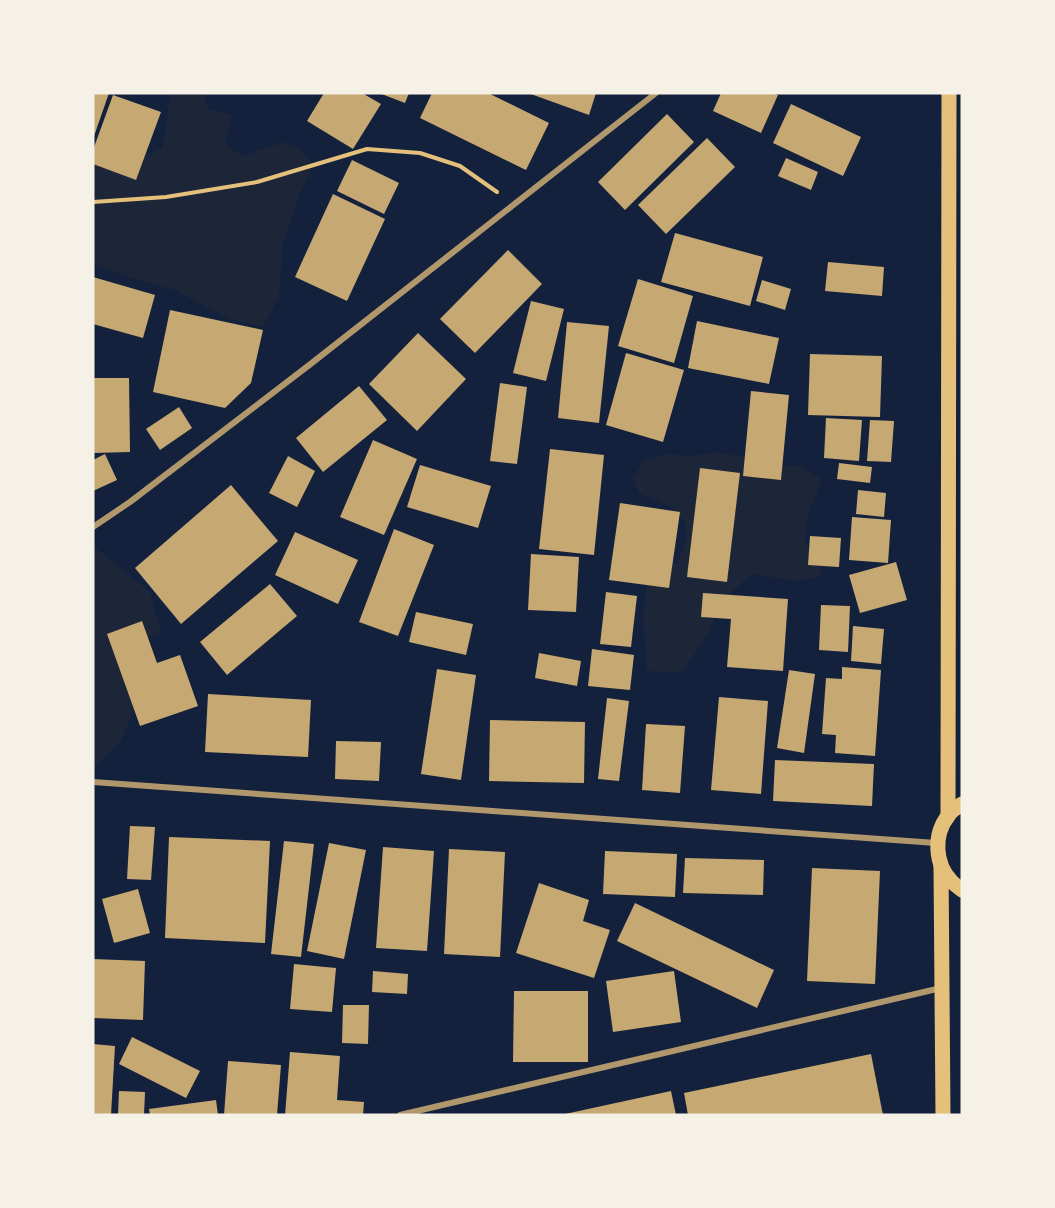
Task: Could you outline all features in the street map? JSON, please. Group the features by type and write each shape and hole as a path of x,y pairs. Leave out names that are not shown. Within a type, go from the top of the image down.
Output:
{"main road":[{"path":"948,816 949,93"},
{"path":"943,1115 941,866 938,843 941,829 948,816 962,804"},
{"path":"941,866 951,881 962,890"}],"street":[{"path":"93,527 140,495 656,93"},
{"path":"93,782 938,843"},
{"path":"400,1115 942,988"}],"path":[{"path":"93,202 166,197 257,182 367,149 420,153 460,166 515,204"}],"shaded area":[{"path":"171,93 203,93 208,109 232,115 225,144 242,156 284,142 300,149 314,165 299,196 283,244 279,297 263,327 229,319 175,290 131,278 93,263 93,161 125,164 162,148"},
{"path":"717,452 750,458 771,465 799,466 822,479 807,518 805,542 823,575 800,581 751,574 722,602 708,634 682,672 647,671 643,617 648,571 678,563 686,539 685,522 671,507 639,493 633,479 642,462 667,454 691,456"},
{"path":"93,546 150,592 161,633 124,647 140,691 122,739 93,769"}],"building":[{"path":"93,93 109,93 93,139"},
{"path":"324,93 362,93 381,104 353,149 307,121"},
{"path":"379,93 409,93 405,103"},
{"path":"432,93 488,93 549,123 526,170 420,118"},
{"path":"528,93 596,93 589,115"},
{"path":"721,93 773,93 778,95 761,133 713,111"},
{"path":"113,95 161,112 136,180 93,164 93,150"},
{"path":"791,104 861,137 843,176 773,143"},
{"path":"667,114 694,142 625,210 598,182"},
{"path":"707,138 735,167 666,234 638,205"},
{"path":"786,158 818,172 811,190 778,176"},
{"path":"352,160 399,183 384,214 337,191"},
{"path":"333,194 385,219 347,301 295,277"},
{"path":"675,233 763,257 750,306 661,282"},
{"path":"508,250 542,284 475,353 440,319"},
{"path":"828,262 884,267 882,296 825,291"},
{"path":"93,277 155,295 143,338 93,324"},
{"path":"638,279 693,296 674,363 618,346"},
{"path":"762,280 791,289 785,310 756,301"},
{"path":"531,301 564,309 546,381 513,373"},
{"path":"170,310 263,330 251,383 225,408 153,392"},
{"path":"697,321 779,338 769,384 688,368"},
{"path":"567,322 609,326 599,423 558,418"},
{"path":"418,333 466,379 417,431 369,384"},
{"path":"626,353 684,370 663,442 606,425"},
{"path":"810,354 882,356 880,417 808,415"},
{"path":"93,378 129,378 130,452 93,453"},
{"path":"500,383 527,387 517,464 490,461"},
{"path":"359,386 387,420 323,472 296,438"},
{"path":"751,391 789,395 781,480 743,476"},
{"path":"179,407 192,428 160,450 146,429"},
{"path":"826,418 862,420 859,461 824,458"},
{"path":"870,420 894,421 891,462 867,461"},
{"path":"373,440 417,459 384,535 340,517"},
{"path":"550,449 604,455 594,555 539,549"},
{"path":"105,454 117,480 93,491 93,460"},
{"path":"288,456 315,471 297,507 269,493"},
{"path":"839,463 872,467 870,483 837,479"},
{"path":"420,465 491,486 478,528 407,507"},
{"path":"700,468 740,473 727,582 687,577"},
{"path":"231,485 278,541 181,624 135,568"},
{"path":"858,490 886,493 884,517 856,514"},
{"path":"620,503 680,512 669,588 609,580"},
{"path":"852,517 891,520 888,563 849,560"},
{"path":"394,529 434,545 398,636 359,622"},
{"path":"295,532 358,560 338,604 275,575"},
{"path":"810,536 841,538 839,567 808,565"},
{"path":"531,554 579,557 576,612 528,610"},
{"path":"896,562 907,600 860,613 849,575"},
{"path":"270,584 297,616 227,675 200,642"},
{"path":"606,592 637,596 631,647 600,644"},
{"path":"703,593 788,599 783,671 727,667 731,619 701,617"},
{"path":"821,605 850,606 848,652 819,650"},
{"path":"416,612 473,624 466,655 409,642"},
{"path":"142,621 157,663 180,655 198,706 140,726 107,634"},
{"path":"853,626 884,629 881,664 851,661"},
{"path":"592,649 634,655 630,690 588,686"},
{"path":"539,653 581,661 577,686 535,678"},
{"path":"842,667 881,670 875,756 835,753 836,735 822,734 826,678 842,679"},
{"path":"437,669 476,675 461,780 421,774"},
{"path":"789,670 815,674 804,753 777,748"},
{"path":"208,694 311,700 308,757 205,752"},
{"path":"719,697 768,701 761,794 711,790"},
{"path":"607,698 629,701 619,781 598,779"},
{"path":"490,720 585,722 584,783 489,781"},
{"path":"646,724 685,726 680,793 642,790"},
{"path":"336,741 381,742 379,781 335,779"},
{"path":"775,760 874,764 872,806 773,801"},
{"path":"130,826 155,827 151,880 127,879"},
{"path":"169,837 270,841 265,943 165,938"},
{"path":"284,841 314,844 301,957 271,954"},
{"path":"329,843 366,850 344,959 307,951"},
{"path":"383,847 434,851 427,951 376,948"},
{"path":"449,849 505,852 500,957 444,954"},
{"path":"605,851 677,854 675,897 603,894"},
{"path":"685,858 764,860 763,895 683,893"},
{"path":"812,868 880,871 875,984 807,981"},
{"path":"539,883 589,900 583,921 610,930 594,978 516,953"},
{"path":"138,889 150,933 114,943 102,899"},
{"path":"635,903 774,970 757,1008 617,941"},
{"path":"93,959 145,961 143,1020 93,1018"},
{"path":"294,964 336,968 332,1012 290,1009"},
{"path":"373,971 408,974 407,994 372,992"},
{"path":"674,971 681,1022 613,1032 606,981"},
{"path":"514,991 588,991 588,1062 513,1062"},
{"path":"343,1005 369,1005 368,1044 342,1043"},
{"path":"132,1037 200,1071 186,1098 119,1064"},
{"path":"93,1044 115,1046 111,1115 93,1115"},
{"path":"290,1052 340,1056 337,1100 364,1102 363,1115 285,1115"},
{"path":"871,1054 883,1115 688,1115 684,1093"},
{"path":"228,1061 281,1065 277,1115 224,1115"},
{"path":"119,1091 145,1092 144,1115 118,1115"},
{"path":"671,1091 676,1115 565,1115 565,1114"},
{"path":"216,1100 218,1115 150,1115 149,1109"}]}
